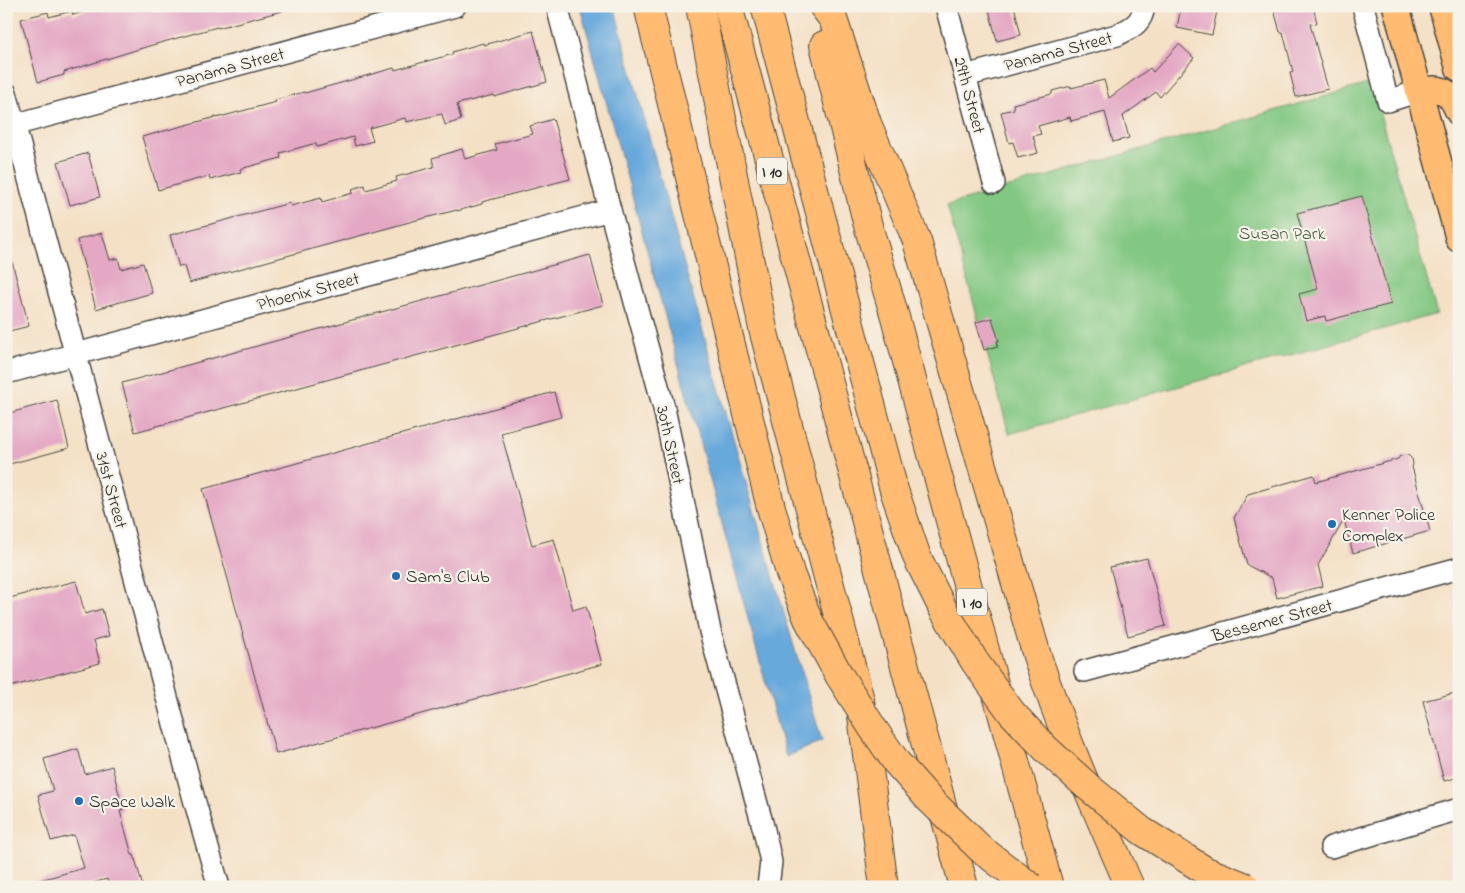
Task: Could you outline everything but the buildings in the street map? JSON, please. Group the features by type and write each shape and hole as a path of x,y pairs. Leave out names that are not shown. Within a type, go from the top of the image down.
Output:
{"highway":[{"path":"648,6 770,504 790,572 808,619 844,683 872,728 897,763 929,799 982,850 1031,887"},
{"path":"700,6 763,329 860,700 884,887"},
{"name":"I 10","path":"728,6 964,887"},
{"path":"765,6 894,490 917,556 943,609 975,662 1012,713 1073,774 1142,831 1206,871 1246,887"},
{"name":"I 10","path":"815,6 866,222 895,317 1049,887"},
{"path":"823,6 833,19 867,123 916,241 1034,647 1051,699 1130,887"}],"main road":[{"path":"1396,6 1459,239"},
{"path":"1442,6 1457,55"},
{"path":"1419,91 1438,89 1447,92 1459,112"}],"street":[{"name":"Panama Street","path":"10,126 455,6"},
{"name":"30th Street","path":"557,6 664,408 710,631 771,862 768,887"},
{"name":"29th Street","path":"946,6 994,183"},
{"path":"1363,6 1388,101 1419,91"},
{"name":"Panama Street","path":"965,76 1117,35 1134,28 1144,10"},
{"name":"31st Street","path":"6,93 10,126 76,353 218,887"},
{"name":"Phoenix Street","path":"6,373 610,210"},
{"name":"Bessemer Street","path":"1085,671 1459,568"},
{"path":"1331,847 1459,809"}],"green space":[{"name":"Susan Park","path":"1371,83 1437,314 1009,434 947,205"}],"water":[{"path":"580,6 614,6 715,374 822,741 786,757"}],"place":[{"name":"Kenner Police Complex","path":"1332,524"},
{"name":"Sam's Club","path":"396,576"},
{"name":"Space Walk","path":"79,801"}]}
